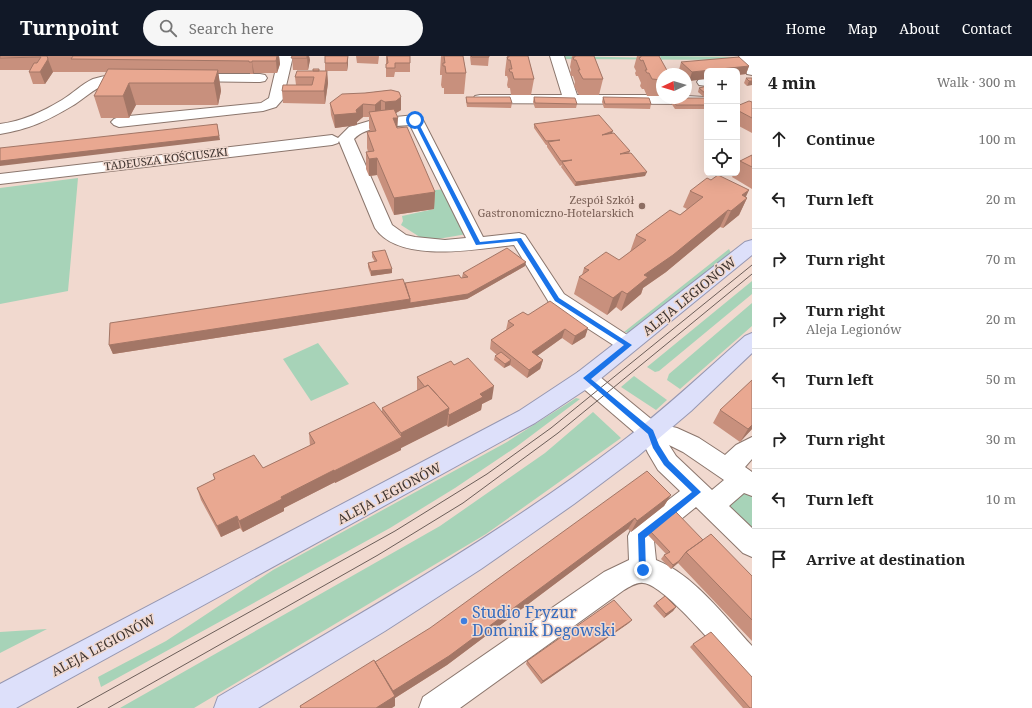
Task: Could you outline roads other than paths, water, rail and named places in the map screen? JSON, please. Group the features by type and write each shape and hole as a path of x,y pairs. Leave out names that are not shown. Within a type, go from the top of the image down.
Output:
{"main road":[{"name":"ALEJA LEGIONÓW","path":"0,700 501,433 586,378 752,246"},
{"path":"229,708 350,637 513,534 610,464 686,403 752,341"}],"street":[{"path":"119,122 263,107 271,104 276,99 286,56"},
{"path":"557,56 571,99"},
{"path":"746,56 752,71"},
{"path":"740,78 752,76"},
{"path":"0,129 18,126 41,118 67,103 96,82 122,78 145,78"},
{"path":"175,78 260,78"},
{"path":"469,99 700,100"},
{"path":"478,244 415,120 376,124 354,130 346,138 384,228 400,240 445,246 478,244 519,239 557,300 628,345"},
{"name":"TADEUSZA KOŚCIUSZKI","path":"0,179 332,140"},
{"path":"586,378 650,432 656,446 667,463 752,545"},
{"path":"650,432 669,435 691,445 740,478"},
{"path":"740,478 744,452 752,447"},
{"path":"643,570 641,536 740,478"},
{"path":"434,708 614,581 631,572 643,570 656,573 680,589 752,667"}],"tram line":[{"path":"77,708 395,531 487,474 551,428 752,265"},
{"path":"108,708 378,555 463,503 558,433 752,274"}],"place":[{"name":"Zespół Szkół Gastronomiczno-Hotelarskich","path":"642,206"},
{"name":"Studio Fryzur Dominik Degowski","path":"464,621"}]}
